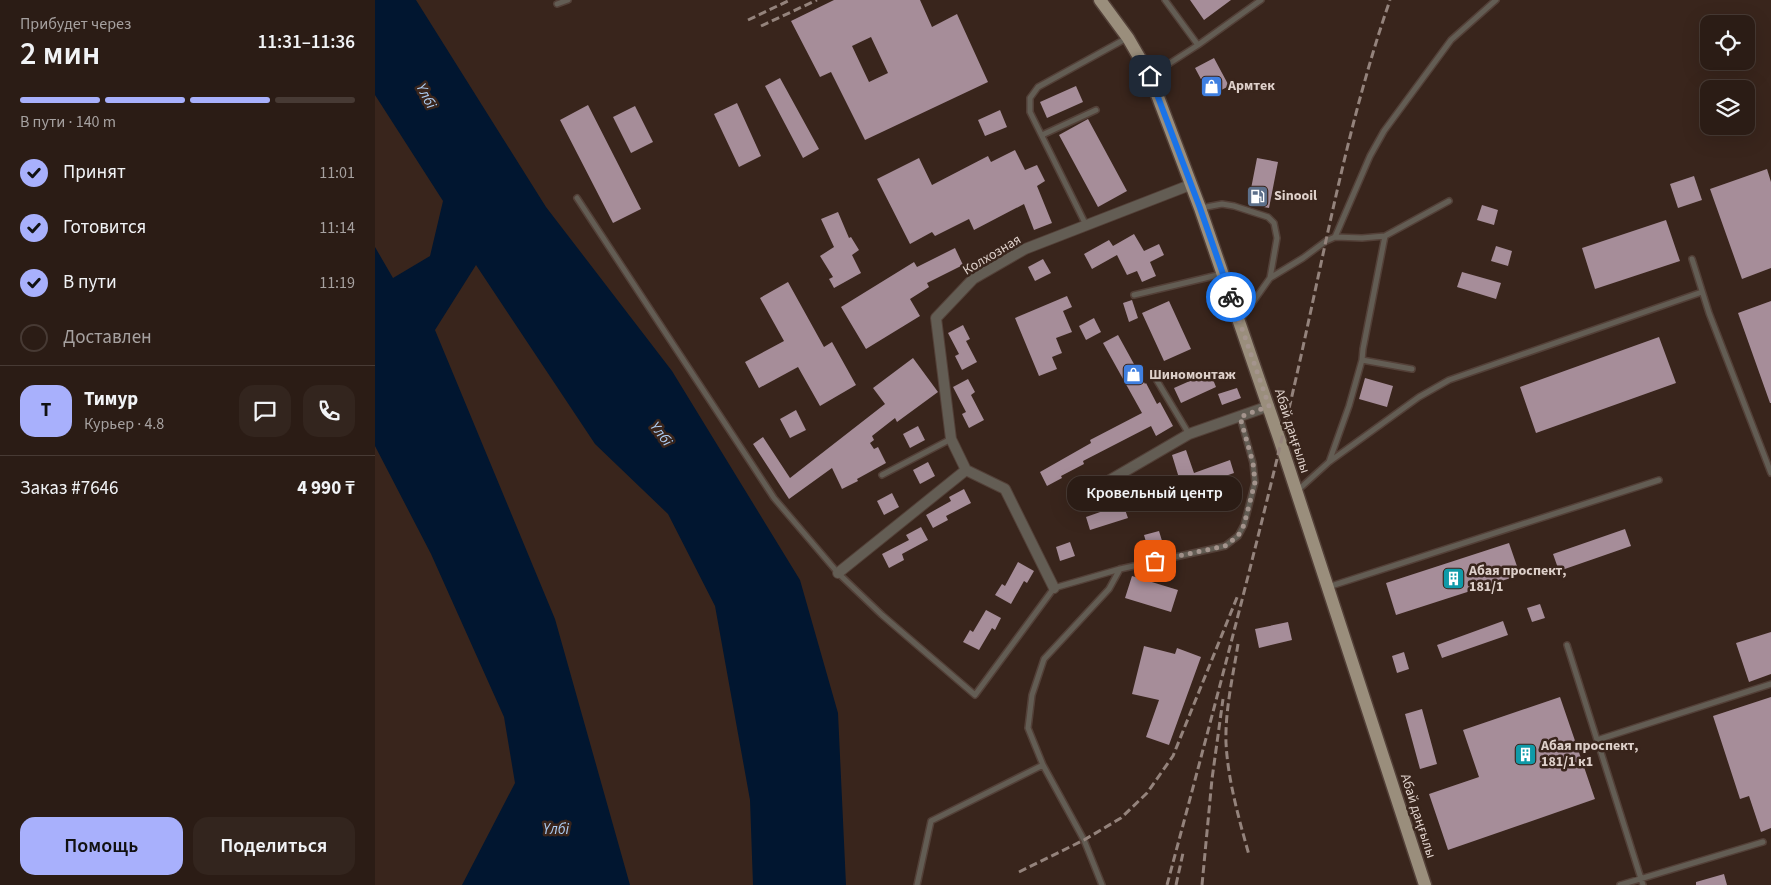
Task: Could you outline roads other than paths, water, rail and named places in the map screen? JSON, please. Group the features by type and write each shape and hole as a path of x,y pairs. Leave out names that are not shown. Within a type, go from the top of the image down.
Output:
{"main road":[{"name":"Абай даңғылы","path":"1100,0 1128,38 1150,76 1200,208 1269,406 1425,885"}],"street":[{"name":"Колхозная","path":"966,470 951,439 936,318 973,279 1025,249 1190,185"},
{"path":"1074,501 1189,434 1269,406"},
{"path":"838,573 966,470 1005,489 1054,588"}],"lane":[{"path":"557,4 567,0"},
{"path":"1165,0 1197,45"},
{"path":"1150,76 1261,0"},
{"path":"1335,237 1370,156 1385,131 1451,40 1496,0"},
{"path":"1086,225 1030,112 1030,98 1038,87 1128,38"},
{"path":"1042,135 1096,110"},
{"path":"577,198 774,498 838,573 882,615 975,695 1054,588 1120,569 1225,546 1238,536 1244,525 1255,482 1253,463 1240,417"},
{"path":"1239,322 1270,278 1303,258 1326,241 1335,237 1363,238 1385,236 1449,201"},
{"path":"1200,208 1222,204 1268,217 1274,224 1277,238 1270,278"},
{"path":"1329,462 1349,406 1362,360 1385,236"},
{"path":"1692,259 1702,292 1771,473"},
{"path":"1134,296 1222,273"},
{"path":"1296,492 1329,462 1419,397 1449,380 1702,292"},
{"path":"1362,360 1412,369"},
{"path":"1153,374 1189,434"},
{"path":"882,475 951,439"},
{"path":"1328,587 1659,480"},
{"path":"1102,885 1084,840 1043,766 1029,728 1032,695 1044,659 1109,589 1120,569"},
{"path":"1567,645 1643,885"},
{"path":"1597,740 1771,684"},
{"path":"917,885 931,821 1043,766"},
{"path":"1620,885 1763,842"}],"water":[{"name":"Үлбі","path":"375,0 416,0 546,207 672,371 800,580 838,713 846,885 753,885 750,800 715,606 668,514 595,444 476,265 435,330 555,619 630,885 462,885 515,783 504,717 431,554 375,446 375,247 393,278 430,256 443,201 375,95"}],"railway":[{"path":"748,20 790,0"},
{"path":"761,26 817,0"},
{"path":"1167,885 1262,522 1347,149 1374,49 1390,0"},
{"path":"1019,872 1084,840 1121,818 1147,793 1173,756 1238,595"},
{"path":"1238,644 1228,706 1226,743 1232,786 1249,855"},
{"path":"1202,885 1212,779 1223,699"},
{"path":"1176,885 1183,853"}],"place":[{"name":"Армтек","path":"1212,86"},
{"name":"Sinooil","path":"1258,196"},
{"name":"Шиномонтаж","path":"1133,375"},
{"name":"Кровельный центр","path":"1155,561"},
{"name":"Абая проспект, 181/1","path":"1453,579"},
{"name":"Абая проспект, 181/1 к1","path":"1525,754"}]}
